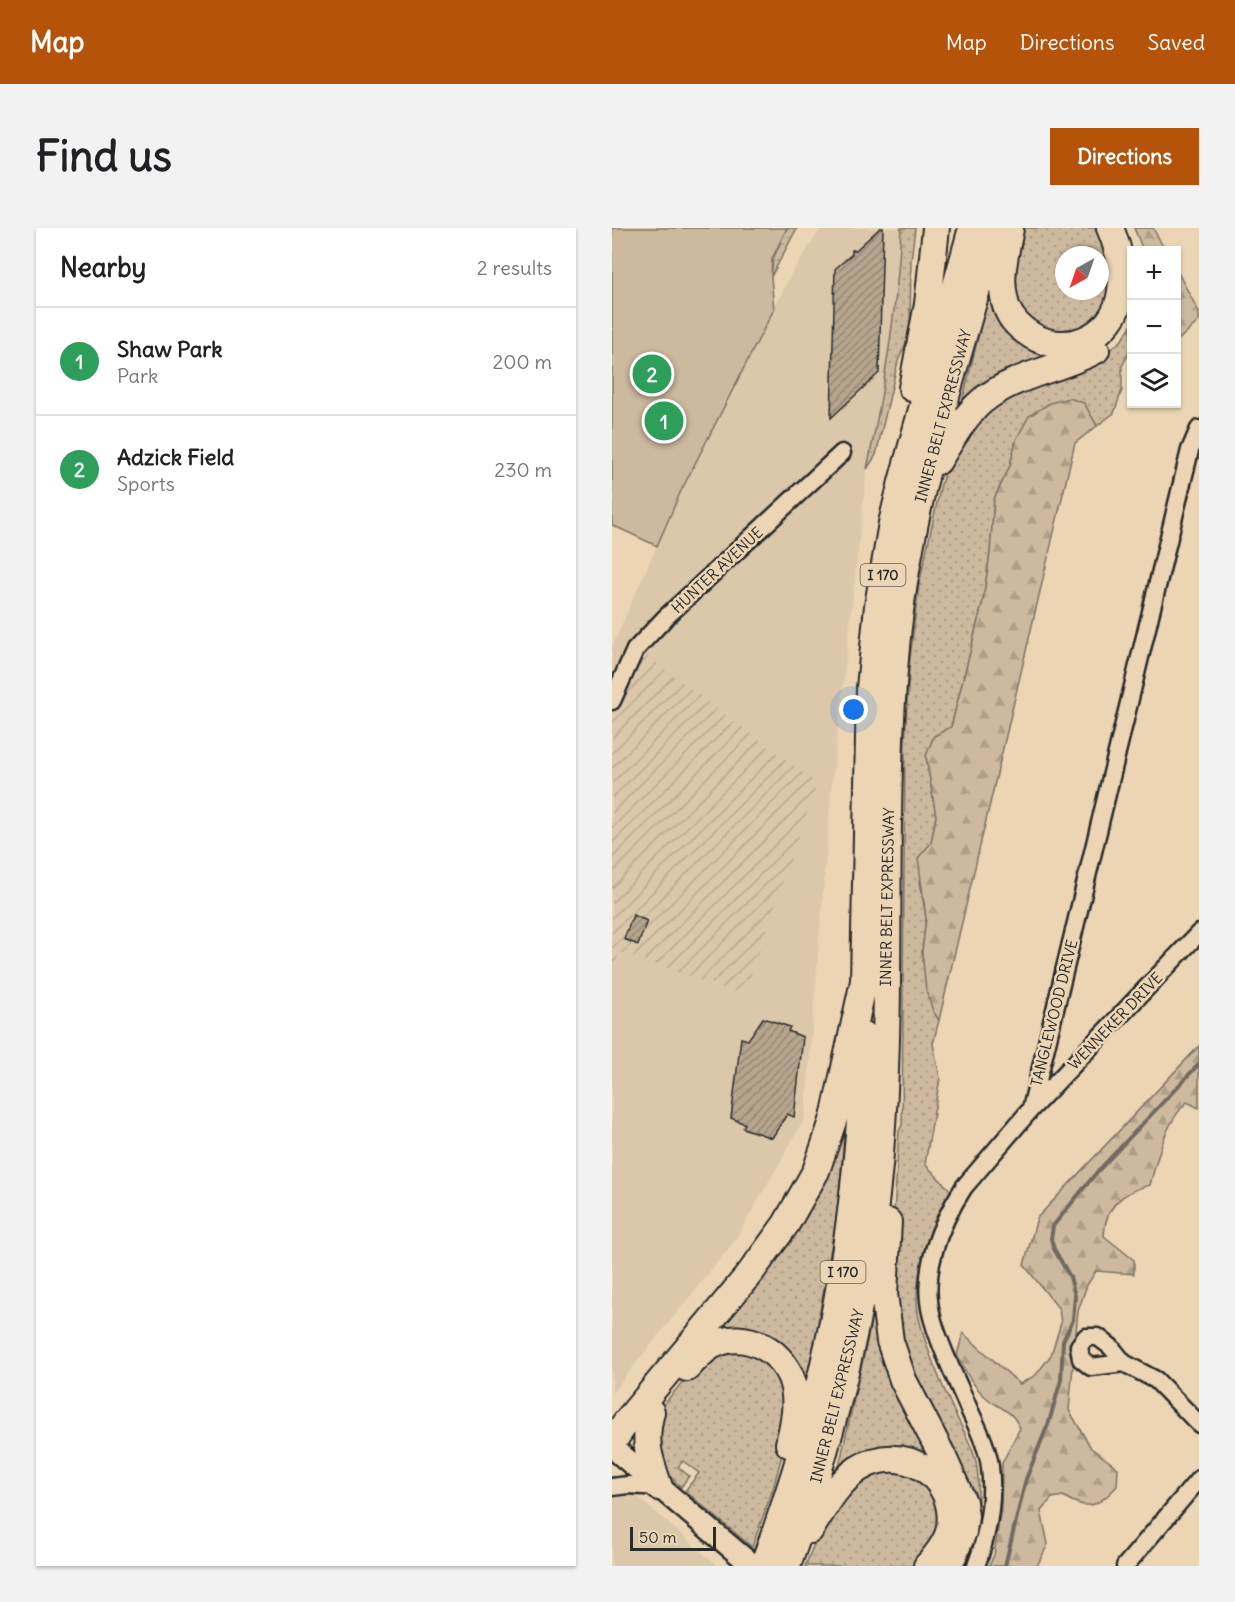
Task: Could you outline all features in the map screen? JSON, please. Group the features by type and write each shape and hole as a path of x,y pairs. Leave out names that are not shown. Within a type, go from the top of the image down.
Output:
{"highway":[{"path":"892,523 914,371 928,304 936,228"},
{"name":"INNER BELT EXPRESSWAY","path":"771,1564 815,1407 827,1355 843,1273 859,1148 870,688 878,606 892,523 920,411 972,228"},
{"name":"INNER BELT EXPRESSWAY","path":"771,1564 825,1454 854,1333 875,1209 884,1104 892,687 898,625 907,563 925,481 995,228"},
{"path":"1010,228 1003,269 1003,296 1007,308 1014,320 1035,338 1046,343 1060,345 1075,344 1091,338 1111,318 1118,304 1121,291 1120,268 1116,242 1110,228"},
{"path":"1124,228 1129,246"},
{"path":"925,481 962,425 980,403 1012,383 1086,356 1115,336 1127,318"},
{"path":"612,1445 636,1429 647,1406 767,1251 803,1197 816,1172 834,1118 864,981"},
{"path":"884,1104 888,1229 884,1294 890,1341 903,1380 948,1466 963,1502 965,1516 963,1532 953,1556 945,1566"},
{"path":"612,1412 647,1406 713,1345 737,1340 752,1341 774,1353 791,1376 795,1389 795,1411 771,1564"},
{"path":"647,1406 646,1444 659,1487"},
{"path":"771,1564 846,1479 870,1462 885,1458 915,1462 927,1469 939,1481 946,1494 951,1509 950,1528 945,1543 927,1566"}],"main road":[{"path":"612,1445 659,1487 771,1564"}],"street":[{"name":"TANGLEWOOD DRIVE","path":"976,1566 990,1518 990,1466 981,1436 931,1316 928,1288 930,1269 945,1218 955,1201 964,1187 1031,1109 1190,450 1199,429"},
{"name":"HUNTER AVENUE","path":"612,701 636,650 665,618 842,453"},
{"name":"WENNEKER DRIVE","path":"1031,1109 1199,933"},
{"path":"1124,1363 1156,1380 1199,1424"},
{"path":"1125,1566 1199,1479"},
{"path":"612,1487 628,1485 659,1487"}],"shaded area":[{"path":"821,228 901,228 900,258 881,406 867,469 831,792 805,1118 736,1239 612,1393 612,971 620,952 644,655 612,720 612,647 680,493 792,273"},
{"path":"644,654 817,783 744,995 620,952 612,971 612,720"},
{"path":"612,1475 718,1566 612,1566"}],"green space":[{"path":"612,228 787,228 772,259 774,309 680,493 657,546 612,525"},
{"path":"787,228 797,228 771,277 773,259"},
{"path":"901,228 915,228 911,261 910,326 898,361 876,455 867,469 889,349"},
{"path":"1015,228 1102,228 1108,246 1055,246 1055,300 1109,300 1109,249 1112,258 1109,305 1077,336 1027,325 1006,271"},
{"path":"1134,228 1153,228 1163,246 1141,246"},
{"path":"990,277 994,293 1071,350 963,398 979,334 984,296"},
{"path":"1181,278 1199,312 1199,321 1181,337"},
{"path":"1127,332 1127,357 1122,366 1122,390 1114,413 1097,426 1084,403 1016,440 1010,466 994,499 990,553 983,601 951,727 934,736 926,756 936,816 920,881 926,918 922,952 933,1011 939,1020 933,1044 940,1078 925,1164 952,1192 937,1221 924,1255 917,1289 917,1306 930,1355 974,1455 978,1485 976,1529 970,1566 953,1566 959,1559 908,1371 890,1280 899,1131 902,1125 905,744 909,667 919,585 941,484 950,454 993,402 1106,353 1121,341"},
{"path":"1069,398 1084,403 1097,426 1075,443 939,1020 933,1011 926,990 922,952 926,918 918,858 931,843 936,816 926,756 934,736 951,727 983,601 990,553 994,499 1010,466 1016,440 1029,416 1050,403"},
{"path":"1199,1046 1199,1108 1187,1102 1179,1110 1163,1140 1150,1185 1123,1196 1112,1209 1105,1225 1104,1236 1134,1260 1134,1274 1096,1271 1087,1285 1078,1311 1069,1410 1091,1448 1118,1468 1117,1486 1099,1502 1093,1504 1079,1504 1063,1496 1052,1498 1041,1511 1048,1544 1037,1566 989,1566 994,1555 1001,1507 1002,1463 1020,1428 1010,1414 983,1395 967,1373 957,1355 963,1333 1020,1384 1036,1375 1051,1355 1061,1323 1059,1309 1024,1265 1037,1218"},
{"path":"846,1118 837,1213 804,1403 791,1363 703,1344"},
{"path":"875,1277 934,1467 840,1471 840,1462 870,1328"},
{"path":"746,1346 782,1372 788,1432 773,1489 752,1547 685,1491 699,1473 683,1461 678,1467 689,1476 681,1487 661,1468 656,1414 697,1364"},
{"path":"870,1468 925,1476 944,1521 919,1566 805,1566 827,1513"}],"building":[{"path":"880,228 883,228 879,373 831,418 835,269 852,254 852,250 856,250"},
{"path":"633,915 647,921 638,945 624,939"},
{"path":"763,1018 790,1027 788,1031 803,1037 794,1117 787,1114 772,1138 743,1128 745,1124 731,1118 741,1038 748,1040"}],"waterway":[{"path":"1005,1566 1026,1479 1049,1422 1061,1380 1063,1341 1073,1320 1075,1296 1070,1277 1054,1249 1051,1239 1053,1226 1097,1172 1199,1064"}],"place":[{"name":"Adzick Field","path":"652,374"},
{"name":"Shaw Park","path":"664,421"}]}
